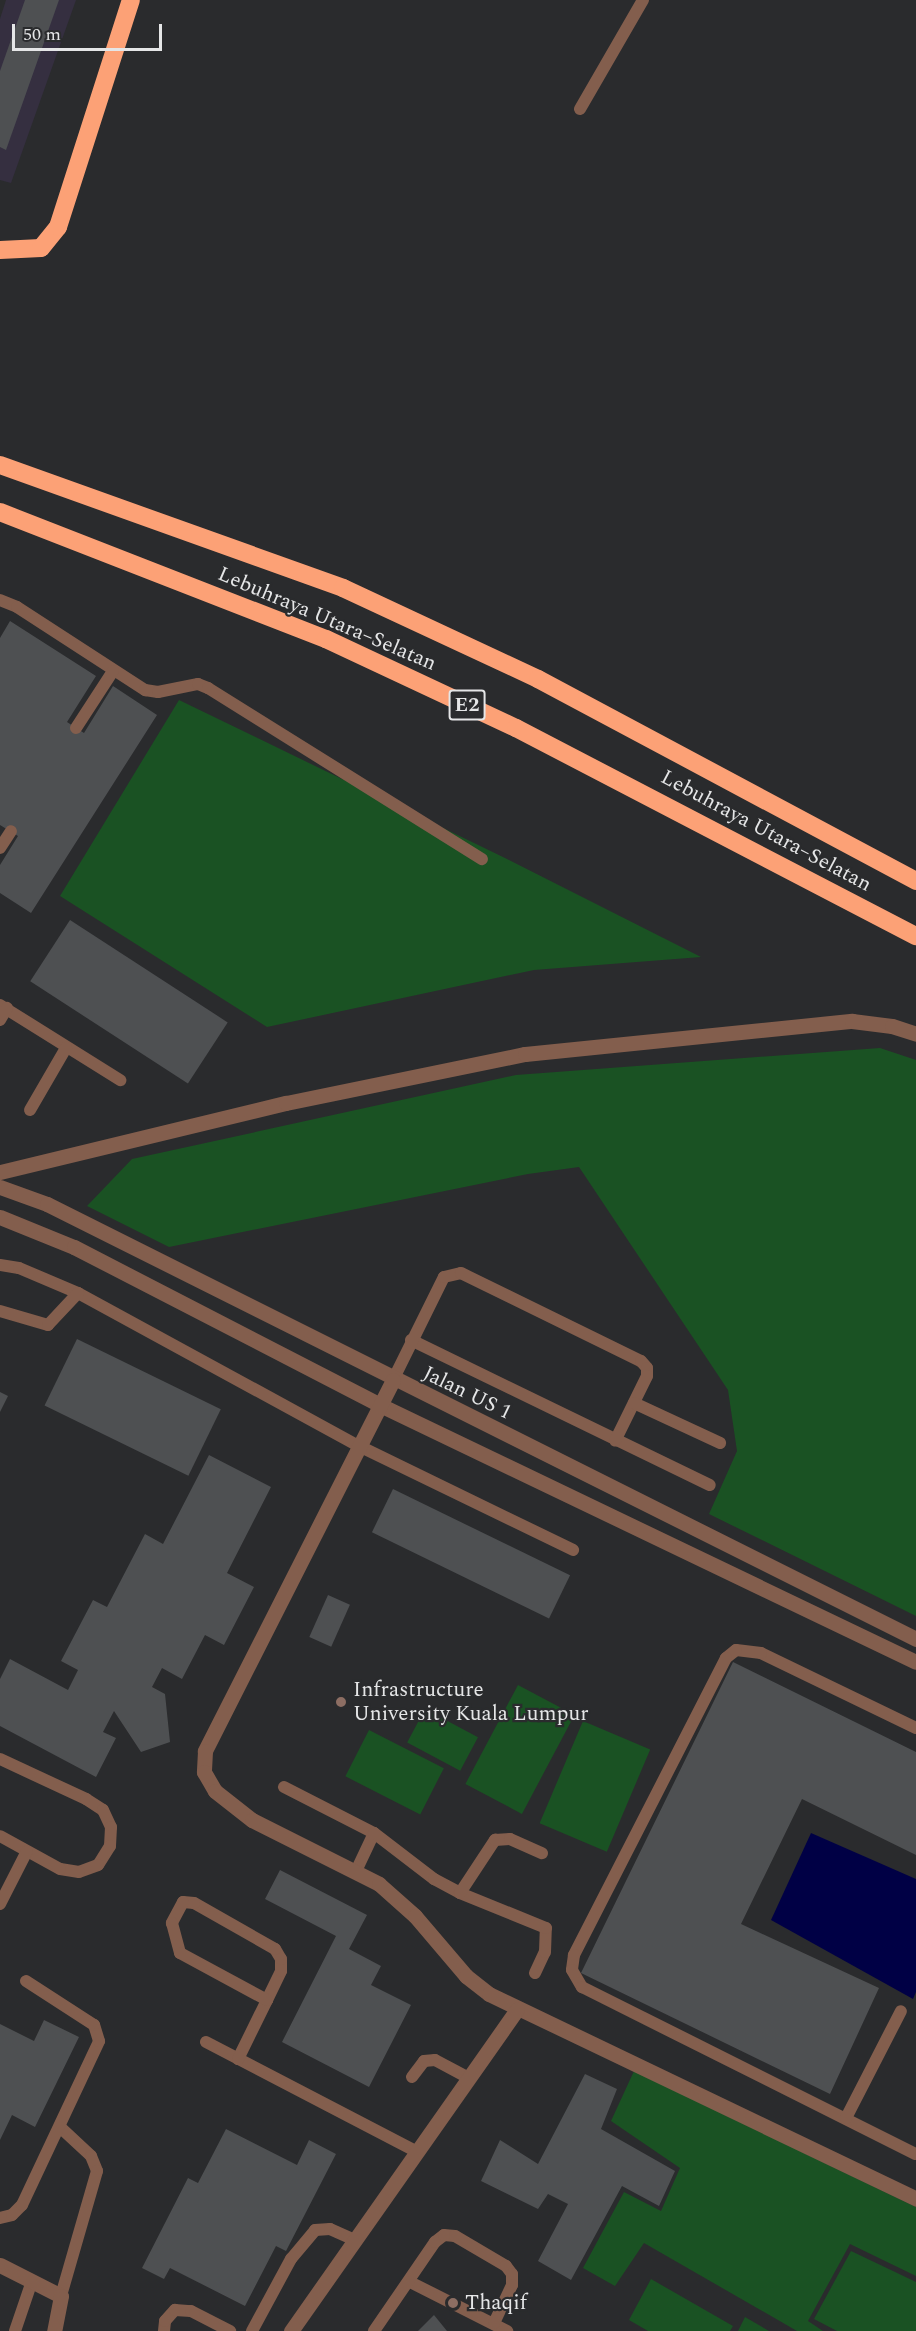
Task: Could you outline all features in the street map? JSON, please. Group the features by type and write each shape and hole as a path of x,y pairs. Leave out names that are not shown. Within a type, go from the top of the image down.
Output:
{"highway":[{"path":"0,250 41,248 58,227 131,0"},
{"name":"Lebuhraya Utara–Selatan","path":"0,465 343,588 538,679 916,881"},
{"name":"Lebuhraya Utara–Selatan","path":"0,512 326,639 527,733 916,936"}],"street":[{"path":"0,1172 286,1103 525,1054 852,1021 892,1026 916,1034"},
{"name":"Jalan US 1","path":"0,1187 47,1204 393,1380 916,1639"},
{"path":"0,1217 74,1247 380,1405 916,1662"},
{"path":"393,1380 205,1751 204,1772 215,1791 232,1807 356,1871 399,1899 466,1976 517,2010 916,2199"},
{"path":"291,2331 517,2010"},
{"path":"0,2265 61,2296 54,2331"}],"lane":[{"path":"580,109 643,0"},
{"path":"0,600 17,607 113,671 151,692 198,684 208,688 482,859"},
{"path":"76,728 113,671"},
{"path":"0,848 11,831"},
{"path":"0,1020 3,1007 120,1080"},
{"path":"30,1110 66,1048"},
{"path":"0,1265 20,1268 78,1293 359,1446 573,1550"},
{"path":"393,1380 444,1277 460,1273 641,1361 647,1368 647,1376 615,1441"},
{"path":"0,1311 48,1325 78,1293"},
{"path":"411,1340 615,1441 710,1485"},
{"path":"634,1403 720,1443"},
{"path":"916,1728 761,1653 736,1650 726,1658 574,1955 572,1971 582,1987 916,2154"},
{"path":"0,1759 86,1799 103,1810 111,1827 110,1846 98,1865 79,1872 60,1869 0,1836"},
{"path":"284,1787 374,1833 434,1879 460,1893 546,1928 545,1952 535,1973"},
{"path":"356,1871 374,1833"},
{"path":"460,1893 495,1840 510,1839 542,1853"},
{"path":"0,1904 27,1851"},
{"path":"238,2059 267,2000 281,1971 281,1959 275,1949 194,1903 183,1902 175,1911 172,1923 180,1953 267,2000"},
{"path":"0,2218 12,2216 22,2205 61,2128 99,2041 94,2025 26,1981"},
{"path":"846,2118 901,2011"},
{"path":"206,2042 417,2152"},
{"path":"412,2077 424,2061 435,2060 469,2078"},
{"path":"61,2128 91,2156 97,2171 61,2296"},
{"path":"252,2331 291,2259 315,2230 330,2229 355,2240"},
{"path":"374,2331 410,2282 435,2242 444,2235 455,2236 506,2266 512,2274 512,2285 495,2323"},
{"path":"15,2331 32,2281"},
{"path":"410,2282 507,2331"},
{"path":"164,2331 165,2321 175,2310 191,2310 230,2331"}],"shaded area":[{"path":"6,0 76,0 11,183 0,180 0,19"},
{"path":"811,1833 916,1879 916,1992 913,1999 771,1920"}],"green space":[{"path":"179,700 505,858 701,957 534,970 267,1027 60,896"},
{"path":"880,1048 916,1060 916,1616 709,1514 737,1451 728,1390 579,1167 528,1174 169,1247 87,1206 132,1159 516,1075"},
{"path":"518,1685 575,1715 522,1814 465,1784"},
{"path":"425,1709 478,1737 460,1771 407,1743"},
{"path":"583,1721 650,1750 607,1852 540,1823"},
{"path":"369,1730 444,1768 420,1814 345,1776"},
{"path":"634,2071 916,2207 916,2276 850,2244 808,2321 823,2331 797,2331 644,2243 615,2286 583,2268 624,2192 661,2211 680,2168 611,2121"},
{"path":"851,2251 916,2282 916,2331 837,2331 814,2319"},
{"path":"651,2279 733,2326 730,2331 648,2331 629,2320"},
{"path":"745,2317 769,2331 738,2331"}],"building":[{"path":"25,0 59,0 6,150 0,147 0,71"},
{"path":"10,621 96,676 67,722 84,733 113,686 157,715 31,913 0,893 0,865 18,836 0,825 0,638"},
{"path":"70,920 228,1022 188,1084 30,981"},
{"path":"77,1339 221,1409 188,1476 45,1406"},
{"path":"0,1392 8,1396 0,1412"},
{"path":"209,1455 271,1487 227,1573 254,1587 224,1645 205,1635 182,1679 162,1668 152,1687 165,1694 170,1742 141,1752 114,1711 103,1732 116,1738 96,1777 0,1726 0,1679 10,1659 68,1690 78,1670 61,1661 93,1600 107,1607 145,1534 163,1544"},
{"path":"393,1489 570,1575 549,1619 372,1532"},
{"path":"328,1595 350,1605 331,1647 309,1637"},
{"path":"733,1662 916,1752 916,1855 802,1799 741,1924 879,1988 830,2094 581,1973"},
{"path":"280,1870 367,1915 349,1949 381,1966 371,1985 411,2005 369,2087 282,2042 336,1936 265,1899"},
{"path":"44,2020 79,2037 35,2127 12,2115 0,2140 0,2024 34,2041"},
{"path":"585,2074 617,2089 601,2129 675,2171 659,2206 622,2186 571,2280 538,2261 568,2204 548,2194 538,2209 481,2181 500,2140 538,2164"},
{"path":"226,2129 297,2165 309,2140 336,2154 286,2251 276,2246 245,2306 170,2268 164,2279 142,2268 188,2178 198,2183"},
{"path":"434,2315 447,2331 418,2331"}],"place":[{"name":"Infrastructure University Kuala Lumpur","path":"341,1702"},
{"name":"Thaqif","path":"453,2303"}]}
